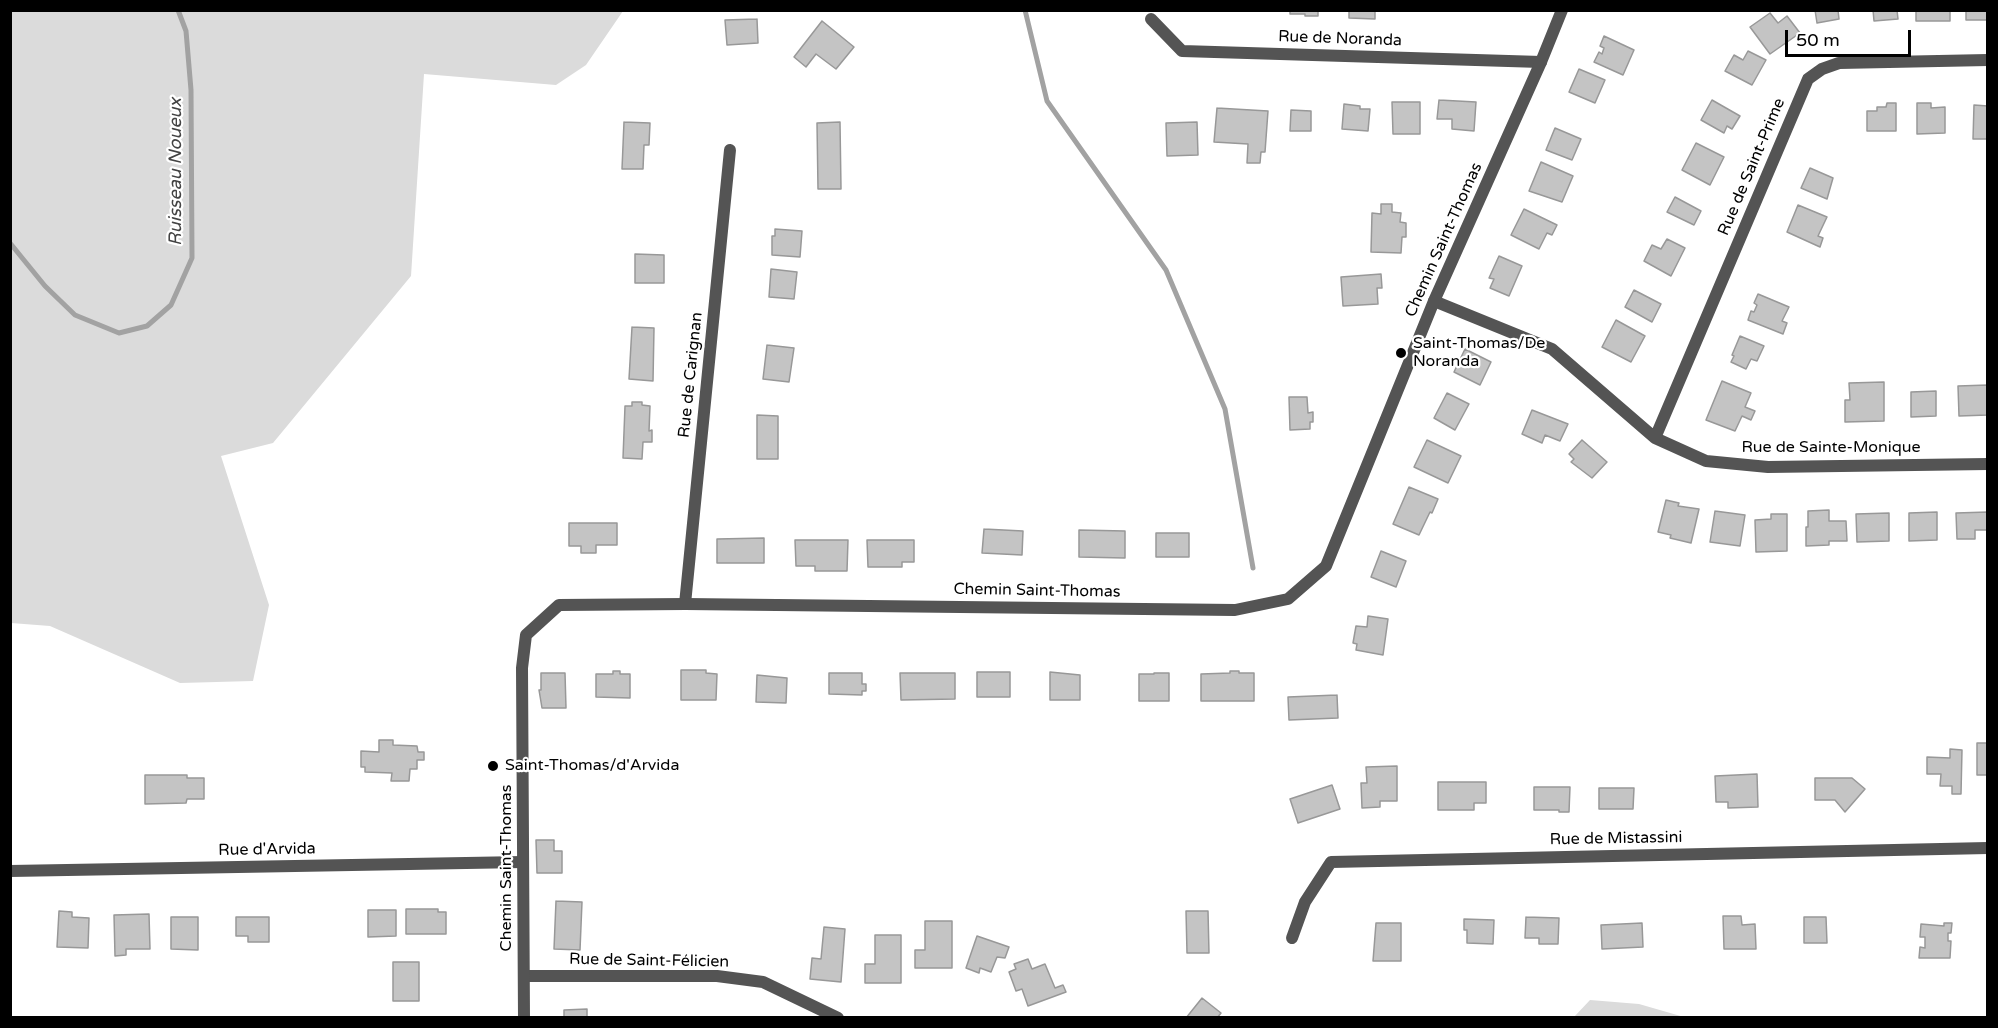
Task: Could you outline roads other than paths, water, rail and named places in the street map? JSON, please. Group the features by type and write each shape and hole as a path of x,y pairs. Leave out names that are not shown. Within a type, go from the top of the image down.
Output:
{"street":[{"name":"Chemin Saint-Thomas","path":"524,1017 522,668 526,635 559,605 685,604 1235,610 1288,599 1326,566 1434,301 1562,10"},
{"name":"Rue de Noranda","path":"1150,19 1182,51 1541,62"},
{"name":"Rue de Saint-Prime","path":"1655,438 1808,79 1822,69 1839,63 1988,60"},
{"name":"Rue de Carignan","path":"685,604 730,150"},
{"name":"Rue de Sainte-Monique","path":"1434,301 1552,349 1655,438 1706,461 1768,467 1988,464"},
{"name":"Rue de Mistassini","path":"1292,938 1305,902 1331,862 1988,848"},
{"name":"Rue d'Arvida","path":"10,871 524,862"},
{"name":"Rue de Saint-Félicien","path":"524,976 717,976 763,982 838,1017"}],"waterway":[{"name":"Ruisseau Noueux","path":"10,243 45,286 75,315 119,333 147,326 171,305 192,258 191,90 186,31 178,10"},
{"path":"1025,10 1047,101 1166,270 1225,409 1253,568"}],"place":[{"name":"Saint-Thomas/De Noranda","path":"1401,353"},
{"name":"Saint-Thomas/d'Arvida","path":"493,766"}]}
